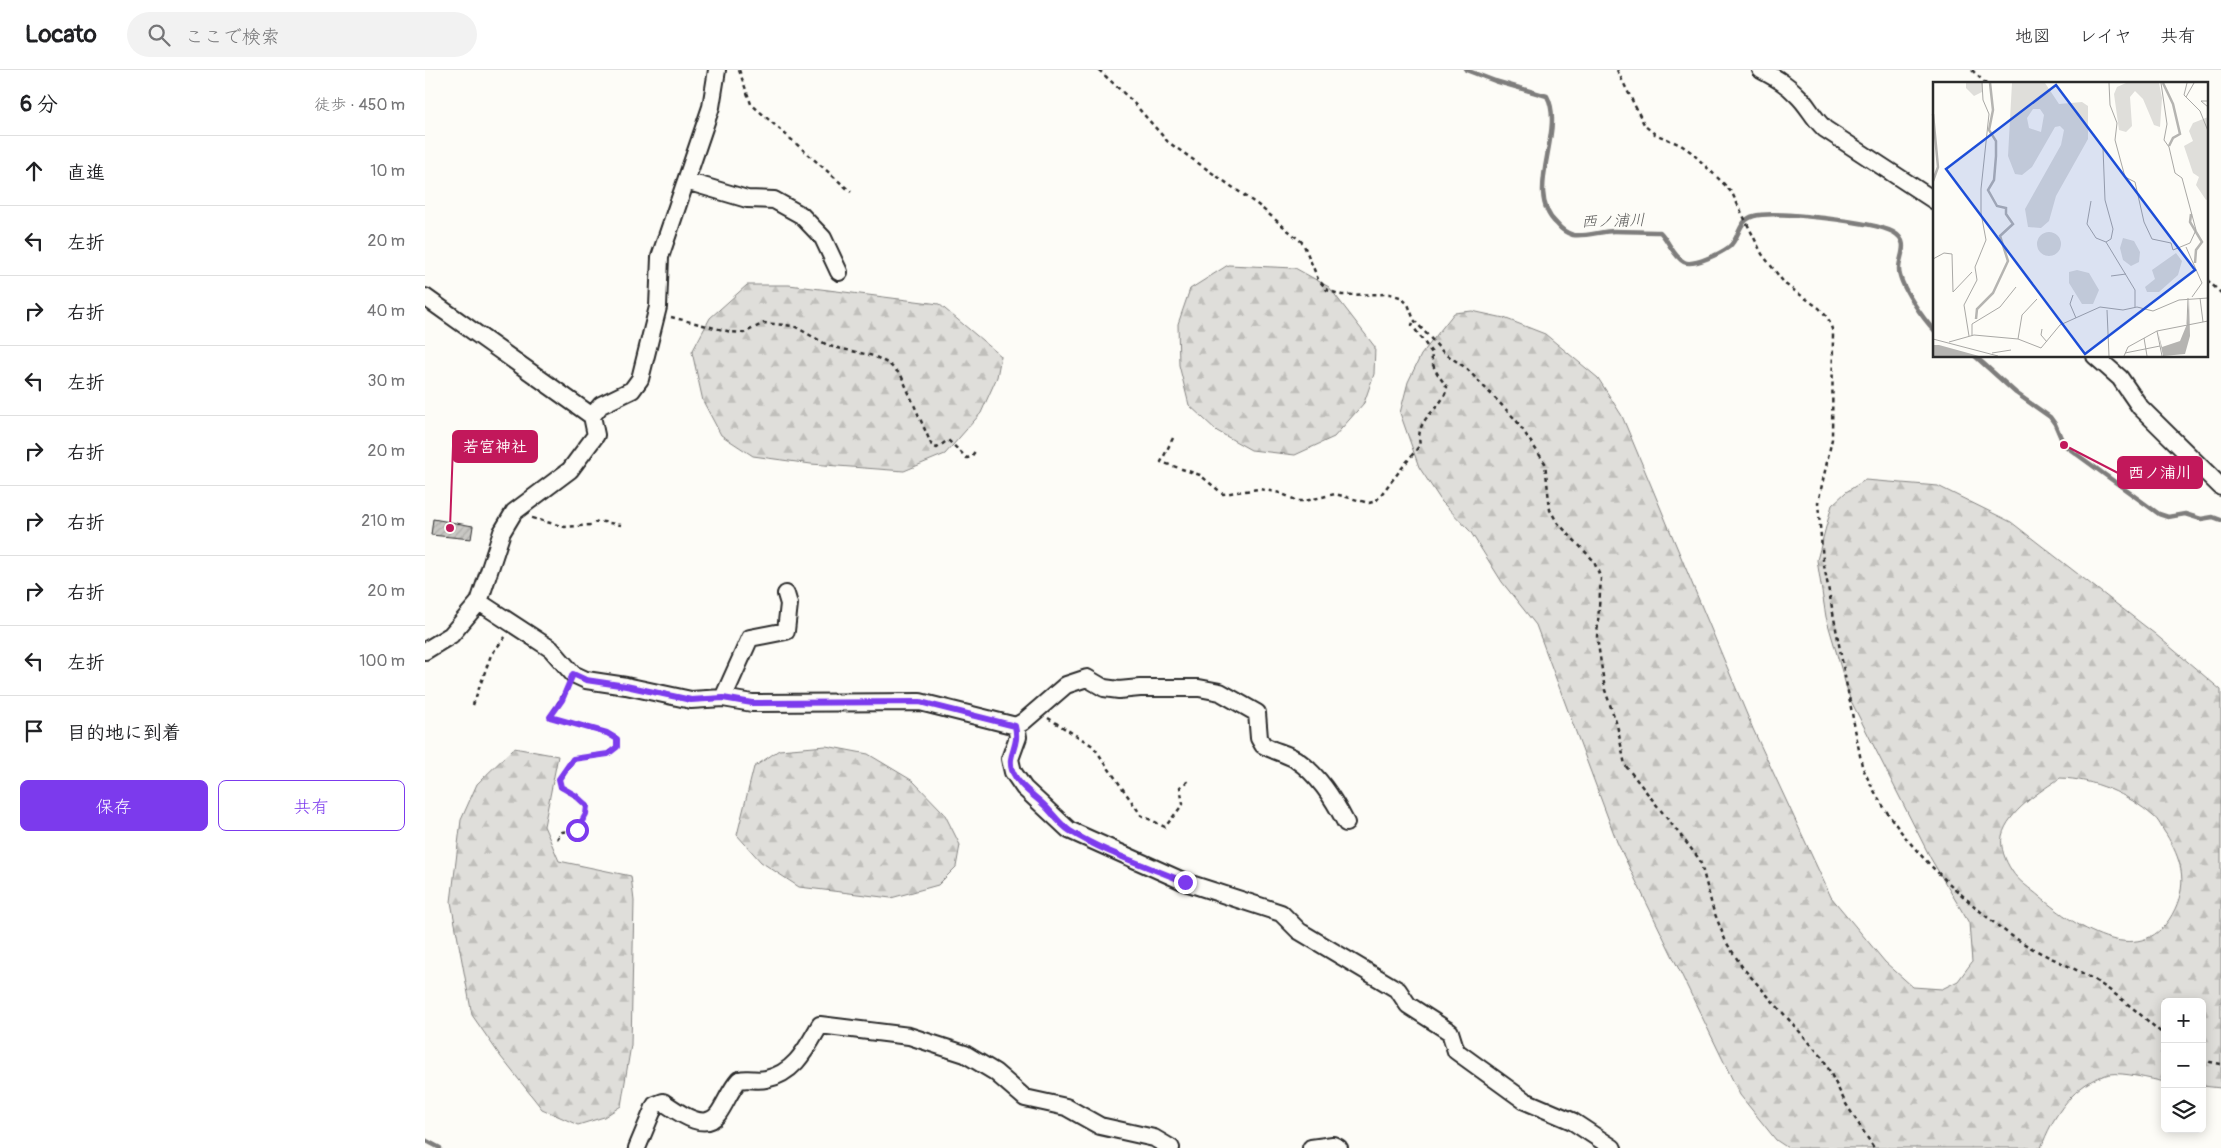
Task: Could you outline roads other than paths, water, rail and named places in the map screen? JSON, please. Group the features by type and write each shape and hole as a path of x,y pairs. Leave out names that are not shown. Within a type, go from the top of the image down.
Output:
{"street":[{"path":"592,416 601,405 632,390 640,379 658,307 660,257 711,107 717,70"},
{"path":"1761,70 1781,81 1799,96 1813,118 1825,129 1933,200"},
{"path":"687,181 747,199 774,200 801,215 823,238 839,272"},
{"path":"425,297 592,416 597,434 570,470 514,512 502,532 479,602 451,635 425,651"},
{"path":"2097,358 2120,378 2140,406 2221,487"},
{"path":"723,698 749,638 786,631 789,604 786,594"},
{"path":"479,602 551,650 573,674 586,680 626,686 691,700 723,698 752,703 920,702 1015,726 1067,685 1087,678 1105,688 1119,690 1199,688 1220,692 1257,714 1259,738 1263,745 1294,758 1321,782 1346,823"},
{"path":"1015,726 1018,737 1010,759 1013,772 1024,788 1069,830 1185,882 1281,913 1299,930 1398,990 1408,1005 1450,1032 1456,1051 1525,1100 1572,1121 1613,1148"},
{"path":"637,1148 655,1105 663,1102 693,1120 707,1122 717,1116 739,1080 765,1080 783,1074 797,1064 820,1025 909,1036 965,1054 995,1072 1025,1098 1066,1107 1101,1126 1155,1138 1171,1148"},
{"path":"1311,1148 1333,1145 1339,1148"}],"waterway":[{"name":"西ノ浦川","path":"1466,70 1495,81 1547,96 1551,111 1552,127 1543,179 1543,196 1547,211 1566,232 1573,235 1614,231 1660,232 1680,259 1684,262 1694,263 1707,259 1729,247 1745,221 1754,216 1781,215 1824,218 1882,228 1893,232 1902,240 1903,249 1899,264 1900,276 1913,302 1933,329"},
{"name":"西ノ浦川","path":"1977,358 2016,393 2050,417 2064,445 2159,514 2168,517 2185,514 2201,519 2213,517 2221,520"},
{"path":"425,1140 440,1148"}],"place":[{"name":"西ノ浦川","path":"2064,445"},
{"name":"若宮神社","path":"450,528"}]}
